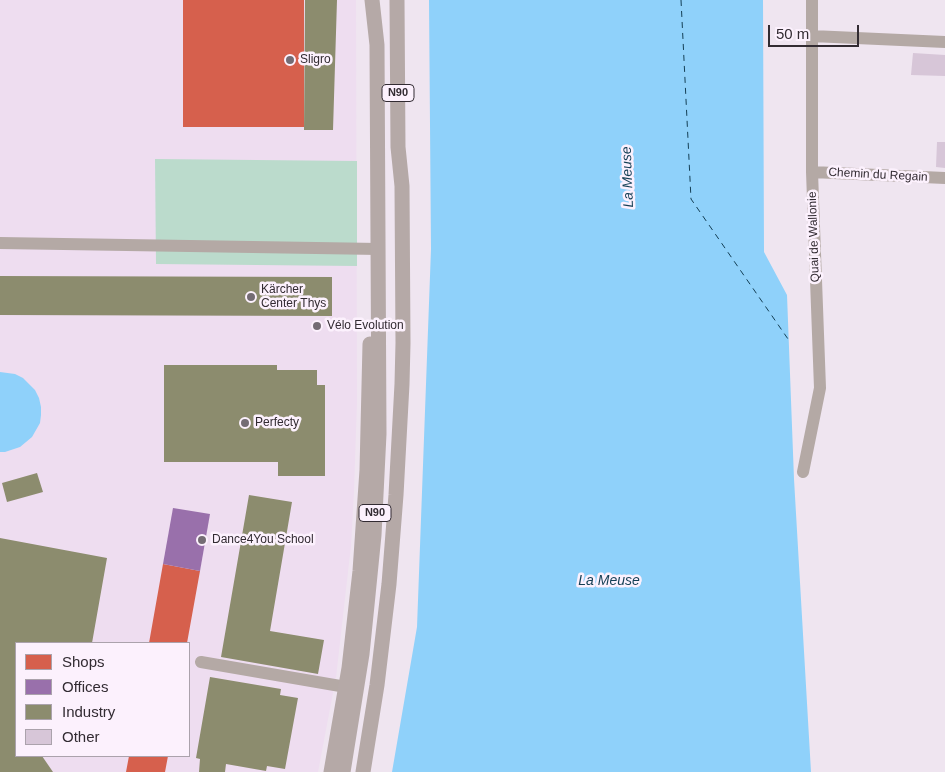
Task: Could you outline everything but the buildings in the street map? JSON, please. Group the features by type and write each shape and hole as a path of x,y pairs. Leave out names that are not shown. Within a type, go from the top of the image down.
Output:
{"main road":[{"path":"372,0 377,45"},
{"name":"N90","path":"343,772 362,654 372,561 379,434 377,45 380,0"},
{"name":"N90","path":"363,772 378,678 389,584 402,384 402,202 398,147 397,0"},
{"path":"379,249 387,249 392,252 396,260 397,343 402,384"},
{"path":"331,772 346,687 357,600 364,509 370,338 379,306"}],"street":[{"name":"Quai de Wallonie","path":"803,472 820,388 812,172 812,0"},
{"path":"812,36 945,42"},
{"name":"Chemin du Regain","path":"812,172 945,178"},
{"path":"0,243 379,249"},
{"path":"201,662 346,687"}],"shaded area":[{"path":"0,0 356,0 357,402 354,491 351,546 336,677 318,772 0,772"}],"green space":[{"path":"155,159 357,161 357,266 156,264"}],"water":[{"name":"La Meuse","path":"429,0 763,0 764,252 787,295 794,479 811,772 392,772 417,627 431,249"},
{"path":"0,372 15,374 23,378 35,390 41,407 40,423 32,437 20,447 5,452 0,452"}],"ferry route":[{"path":"681,0 691,199 788,339"}],"place":[{"name":"Sligro","path":"290,60"},
{"name":"Kärcher Center Thys","path":"251,297"},
{"name":"Vélo Evolution","path":"317,326"},
{"name":"Perfecty","path":"245,423"},
{"name":"Dance4You School","path":"202,540"}]}
